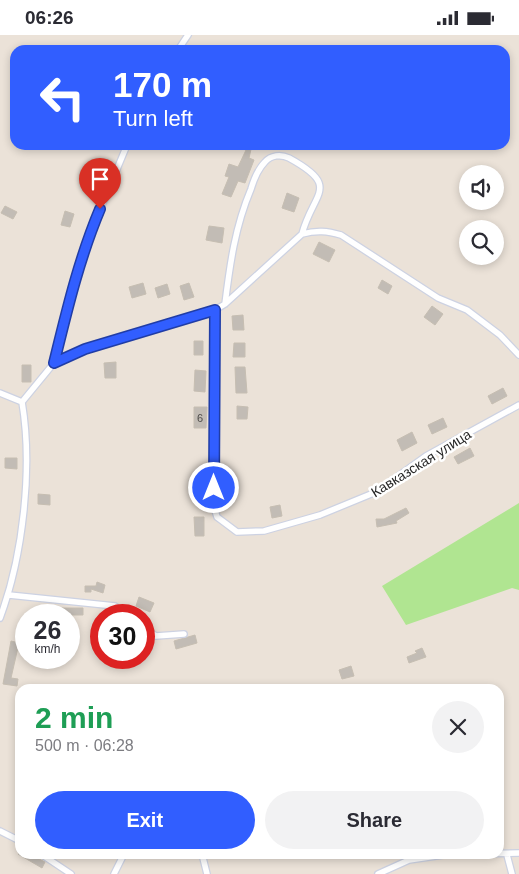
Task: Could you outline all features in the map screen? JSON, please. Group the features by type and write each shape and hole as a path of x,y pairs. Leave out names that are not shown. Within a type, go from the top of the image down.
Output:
{"street":[{"path":"0,618 9,595 22,523 27,459 26,425 22,402 54,363 74,282 88,239 125,150"},
{"path":"226,304 232,248 244,207 257,172 272,157 281,155 288,157 316,175 320,184 320,194 306,218 302,234"},
{"path":"54,363 85,349 215,310 226,304 302,234 315,231 330,231 341,235 438,297 467,310 500,335 519,355"},
{"name":"Кавказская улица","path":"215,310 214,507 217,517 237,532 264,531 320,515 376,492 426,456 519,405"},
{"path":"0,393 22,402"},
{"path":"9,595 96,604"},
{"path":"155,635 184,634"},
{"path":"0,831 15,838"},
{"path":"512,874 506,855 519,853"},
{"path":"49,859 71,874"},
{"path":"114,874 122,859"},
{"path":"203,859 207,874"},
{"path":"378,874 404,859"}],"green space":[{"path":"519,503 519,590 512,588 406,625 382,586"}],"building":[{"path":"246,150 251,150 249,158 254,160 245,183 238,181 231,197 222,194 229,177 225,176 229,164 238,167"},
{"path":"287,193 299,198 294,212 282,208"},
{"path":"5,206 17,212 13,219 1,213"},
{"path":"65,211 74,214 70,227 61,225"},
{"path":"209,226 224,228 222,243 206,240"},
{"path":"319,242 335,250 329,262 313,254"},
{"path":"382,280 392,286 388,294 378,288"},
{"path":"143,283 146,294 132,298 129,287"},
{"path":"189,283 194,297 184,300 180,286"},
{"path":"167,284 170,294 158,298 155,288"},
{"path":"432,306 443,314 435,325 424,317"},
{"path":"243,315 244,330 233,330 232,316"},
{"path":"194,341 203,341 203,355 194,355"},
{"path":"234,343 245,343 245,357 233,357"},
{"path":"116,362 116,378 105,378 104,363"},
{"path":"22,365 31,365 31,382 22,382"},
{"path":"235,367 245,367 247,393 236,393"},
{"path":"195,370 206,371 205,392 194,391"},
{"path":"503,388 507,396 492,404 488,396"},
{"path":"237,406 248,407 247,419 237,419"},
{"path":"194,407 207,407 206,428 194,428"},
{"path":"443,418 447,427 432,434 428,425"},
{"path":"412,432 417,443 402,451 397,440"},
{"path":"470,448 474,456 458,464 454,457"},
{"path":"5,458 17,458 17,469 5,468"},
{"path":"198,475 206,475 206,495 197,495"},
{"path":"38,494 50,495 50,505 38,504"},
{"path":"280,505 282,516 272,518 270,507"},
{"path":"406,508 409,513 396,521 397,523 377,527 376,519 384,519"},
{"path":"194,517 204,517 204,536 195,536"},
{"path":"97,582 105,585 103,593 91,589 91,592 85,592 85,586 96,586"},
{"path":"139,597 154,603 154,604 137,604"},
{"path":"80,608 83,608 83,615 80,615"},
{"path":"195,635 197,643 176,649 174,641"},
{"path":"11,641 15,642 15,660 11,678 18,679 15,686 3,684"},
{"path":"422,648 426,657 409,663 407,657 417,653 415,651"},
{"path":"351,666 354,676 342,679 339,670"},
{"path":"27,859 39,859 45,862 42,868"}],"route":[{"path":"100,209 74,282 54,363 85,349 215,310 214,488"}]}
